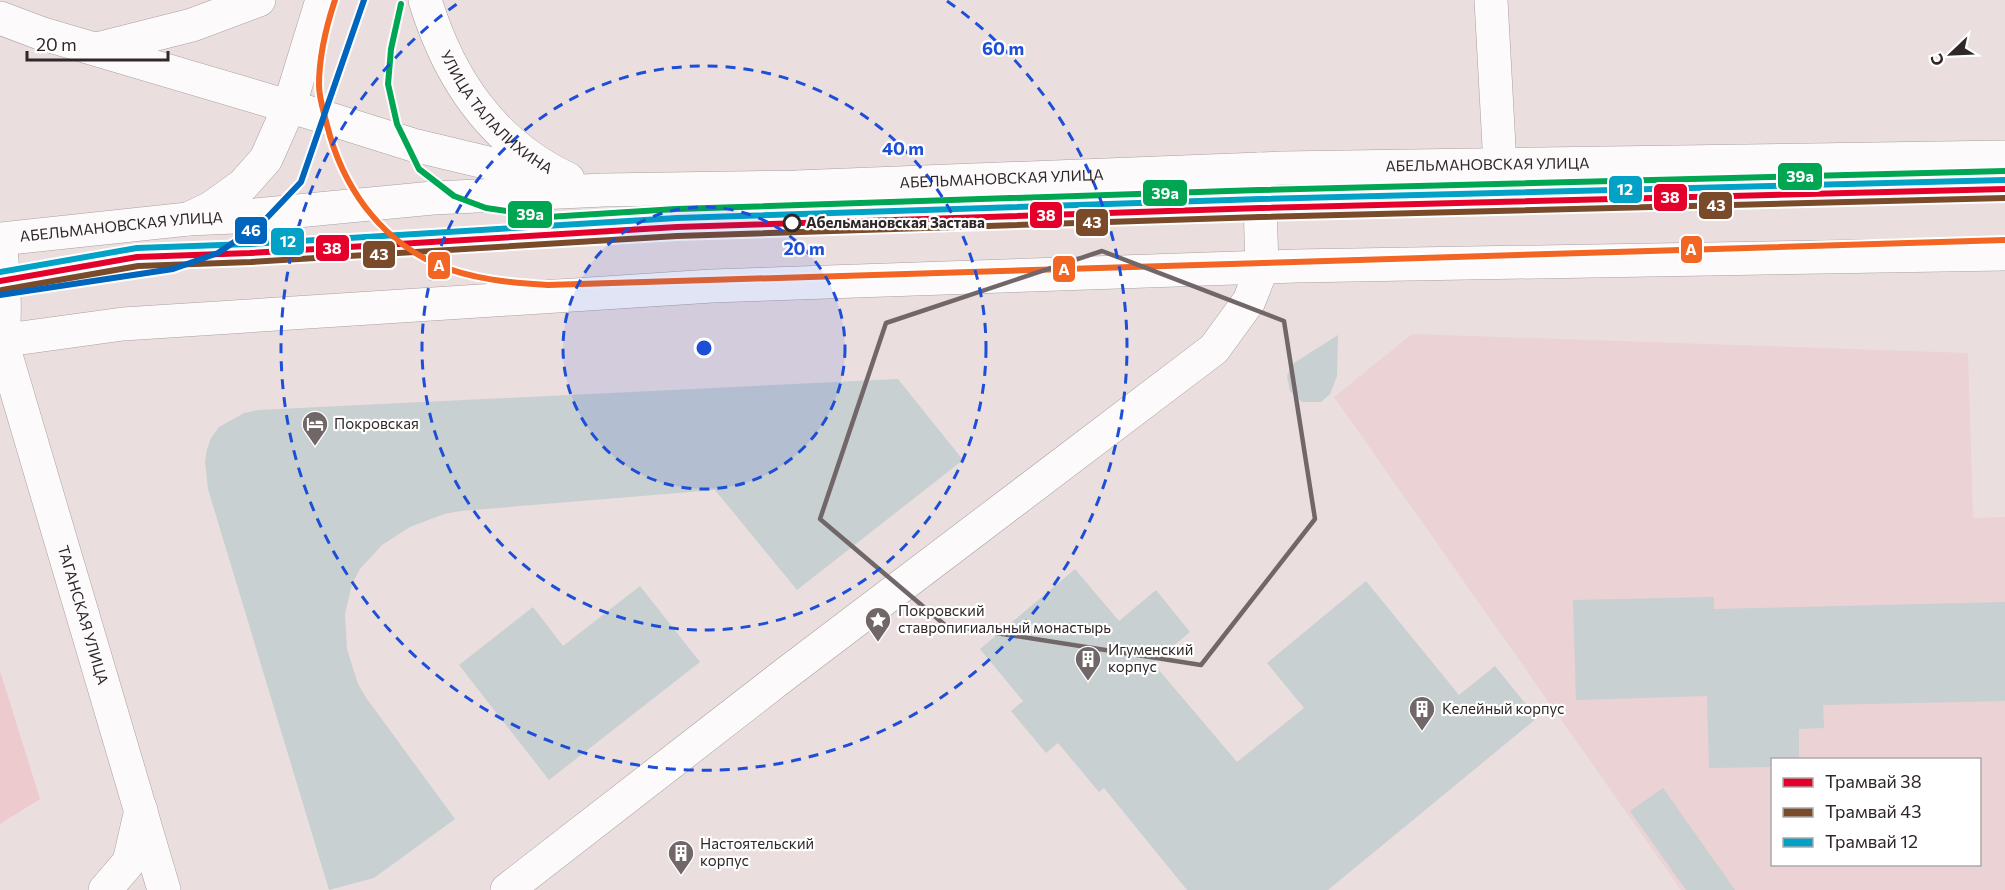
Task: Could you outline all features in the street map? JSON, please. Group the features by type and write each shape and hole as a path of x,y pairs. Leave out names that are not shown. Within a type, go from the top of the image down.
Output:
{"main road":[{"path":"97,49 192,25 259,0"},
{"path":"188,219 211,208 243,185 266,159 289,106 322,0"},
{"name":"УЛИЦА ТАЛАЛИХИНА","path":"425,0 441,47 459,81 486,116 515,145 548,170 575,183 604,190"},
{"path":"1491,0 1500,165"},
{"path":"0,18 40,33 413,145 604,190"},
{"name":"АБЕЛЬМАНОВСКАЯ УЛИЦА","path":"0,240 188,219 235,217 433,198 604,190 796,187 1259,169 2005,157"},
{"path":"507,890 794,668 1214,349 1249,301 1262,268 1259,169"},
{"path":"0,240 5,280 5,312 1,339 123,324 712,286 1262,268 2005,254"},
{"name":"ТАГАНСКАЯ УЛИЦА","path":"1,339 164,890"},
{"path":"105,890 129,862 141,810"}],"highlighted area":[{"path":"1102,251 1284,321 1315,519 1201,665 945,625 820,519 886,323"}],"shaded area":[{"path":"1412,334 1968,353 1973,518 2005,517 2005,890 1681,890 1334,397"},
{"path":"0,671 40,799 0,824"}],"building":[{"path":"1338,335 1337,376 1330,394 1321,402 1302,402 1290,391 1287,376 1290,369 1294,363"},
{"path":"898,379 963,460 797,590 715,490 461,511 444,514 410,527 382,545 360,569 352,584 345,614 347,649 358,684 367,699 455,819 374,878 329,890 208,489 205,461 207,449 219,427 244,413 258,410"},
{"name":"Келейный корпус","path":"1075,569 1119,621 1156,590 1190,632 1153,663 1237,762 1304,708 1267,663 1366,581 1459,695 1495,666 1537,718 1328,890 1187,890 1104,788 1099,792 1058,743 1046,753 1011,711 1023,701 980,649"},
{"path":"640,586 700,662 549,780 459,665 533,607 563,646"},
{"path":"1714,597 1714,609 2005,602 2005,701 1823,705 1824,728 1799,729 1799,758 1771,758 1771,767 1709,768 1707,696 1576,700 1573,600"},
{"path":"1663,788 1735,890 1686,890 1630,811"}],"tram line":[{"name":"12","path":"0,272 137,248 250,244 677,218 1260,199 2005,180"},
{"name":"38","path":"0,281 137,257 250,253 677,227 1260,208 2005,189"},
{"name":"43","path":"2,290 138,266 251,262 677,236 1260,217 2005,198"}],"transit line":[{"name":"А","path":"335,0 322,53 319,90 334,147 353,188 365,207 380,224 415,253 449,269 491,279 548,285 2005,240"},
{"name":"46","path":"0,295 173,269 218,253 262,223 301,182 364,0"},
{"name":"39а","path":"401,4 391,49 388,84 397,124 419,169 454,196 486,208 548,217 676,209 1259,190 2005,171"}],"place":[{"name":"Абельмановская Застава","path":"792,223"},
{"name":"Покровская","path":"315,447"},
{"name":"Покровский ставропигиальный монастырь","path":"878,643"},
{"name":"Игуменский корпус","path":"1088,682"},
{"name":"Келейный корпус","path":"1422,732"},
{"name":"Настоятельский корпус","path":"681,876"}]}
